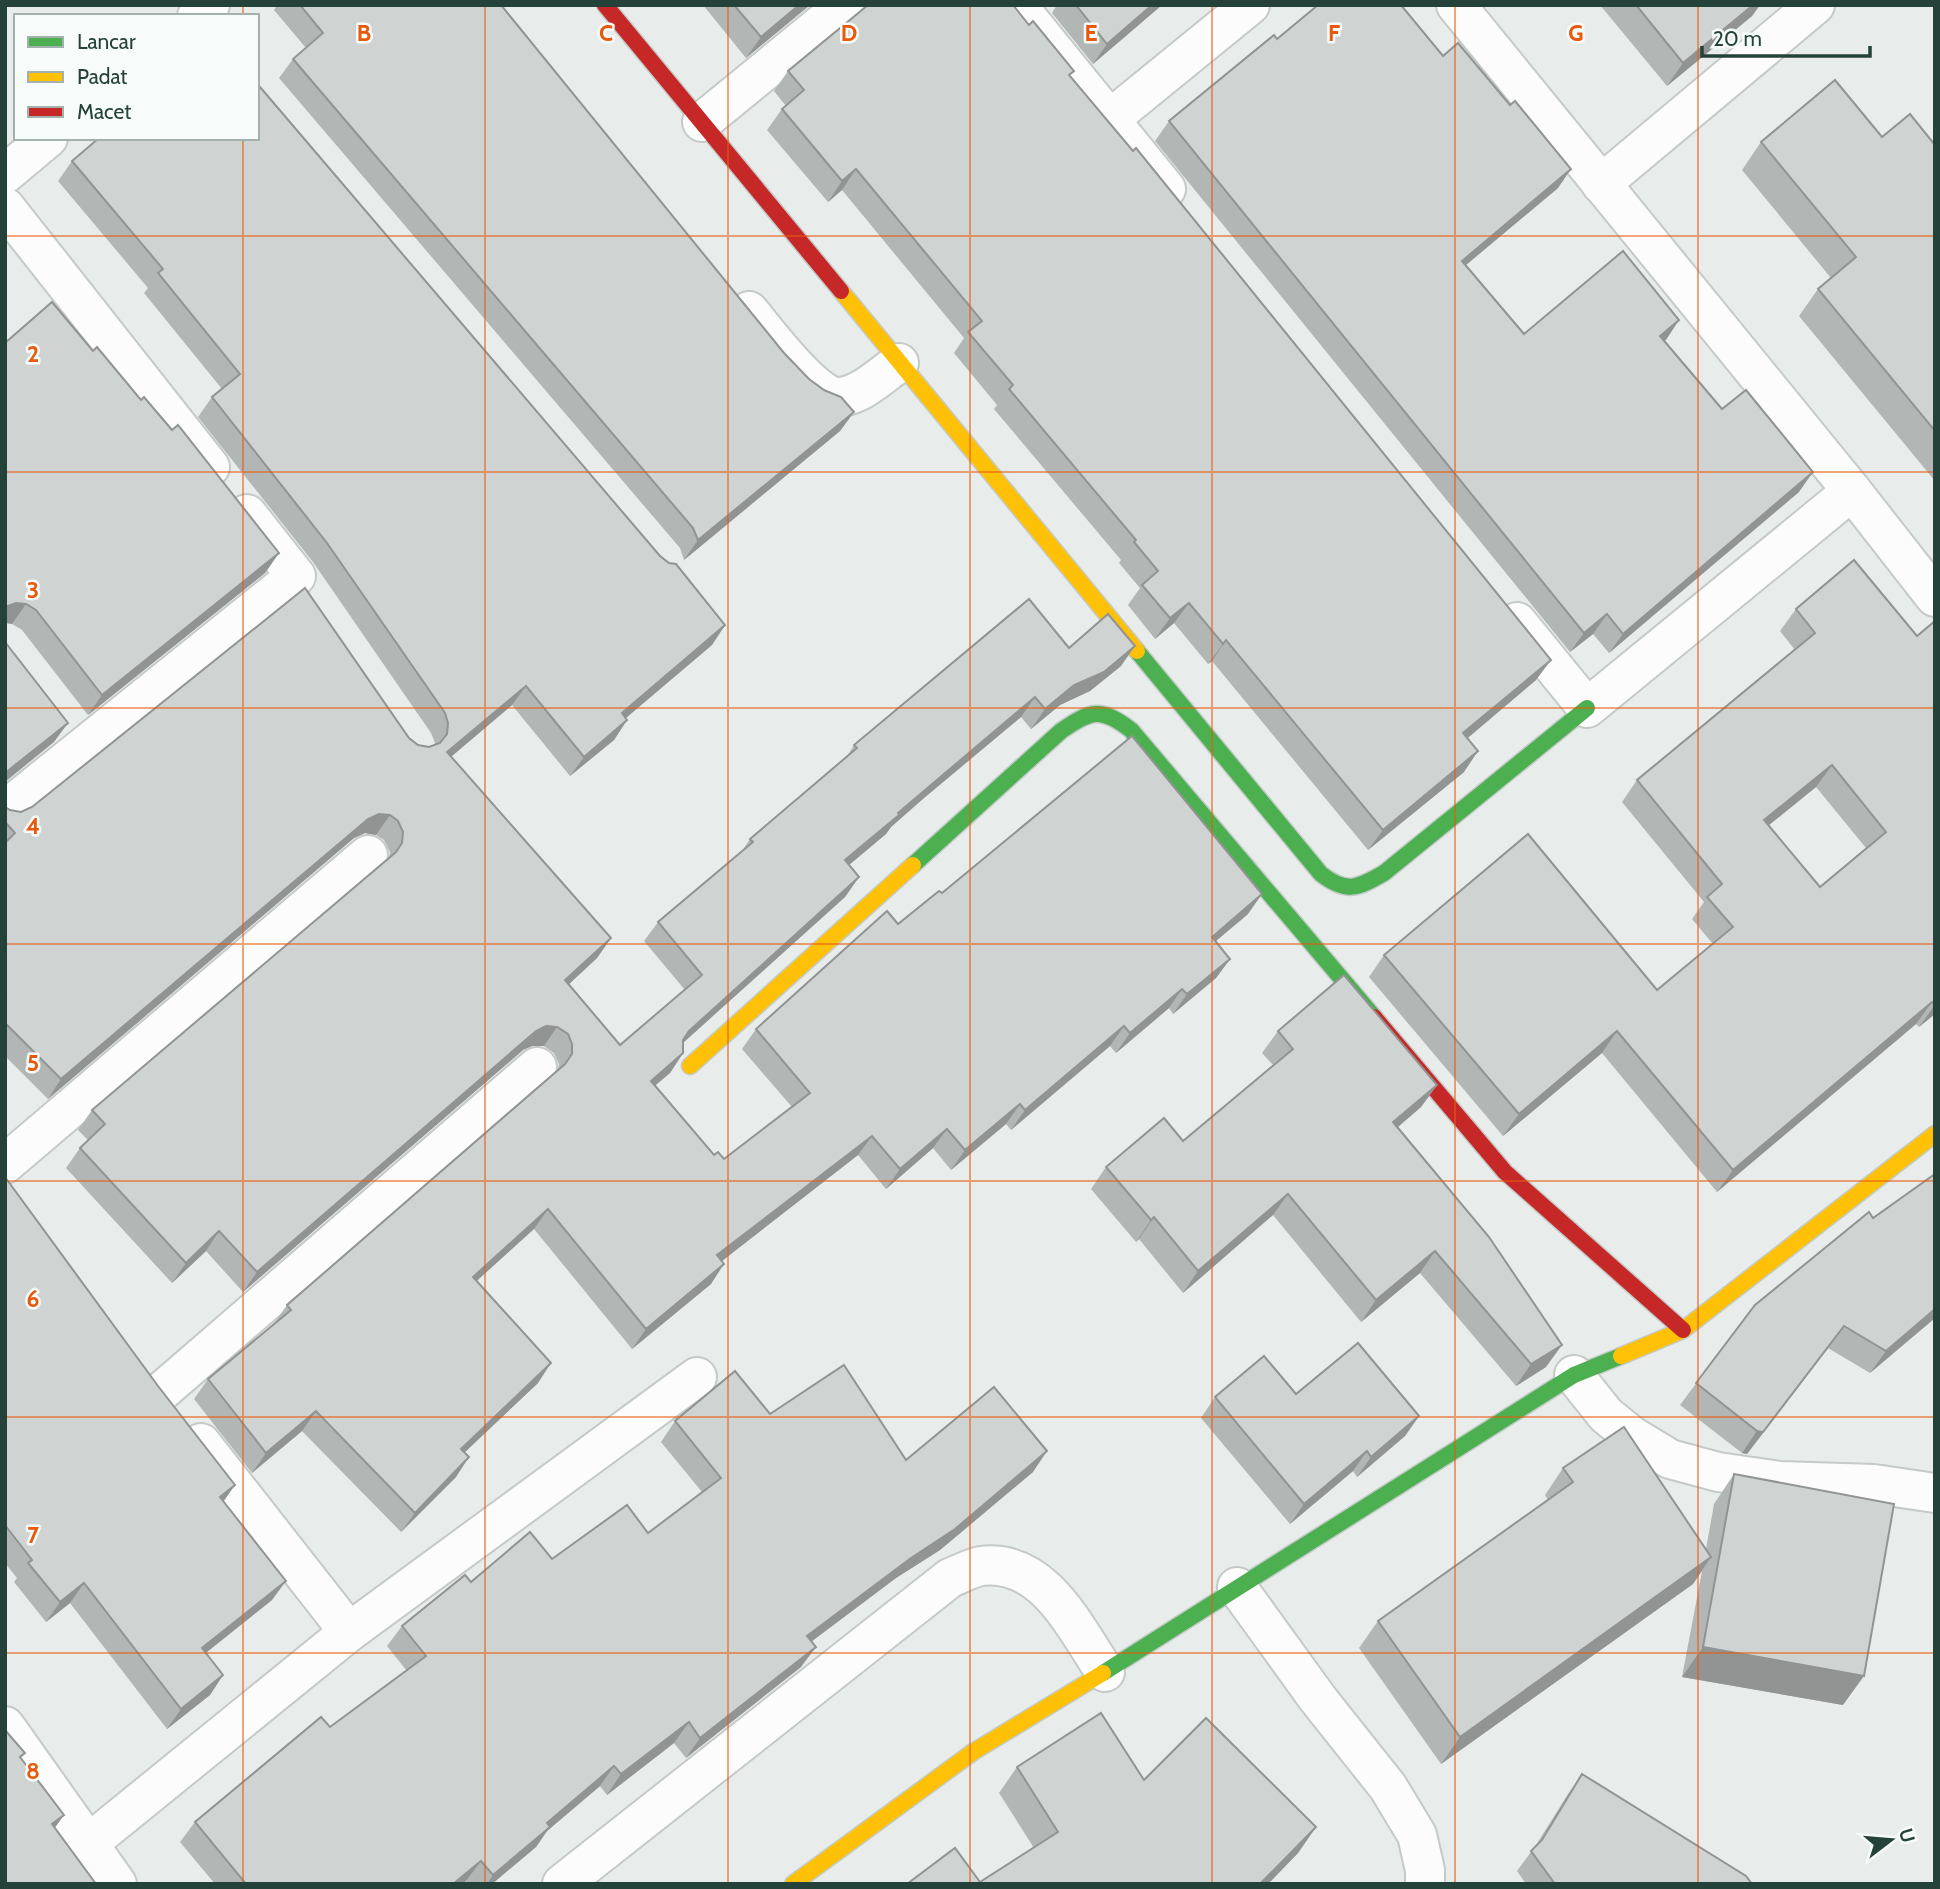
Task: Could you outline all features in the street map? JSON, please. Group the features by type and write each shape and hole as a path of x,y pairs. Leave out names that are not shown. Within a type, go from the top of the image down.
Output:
{"street":[{"path":"604,5 1321,874 1335,886 1346,889 1364,885 1384,873 1852,491"},
{"path":"702,122 845,5"},
{"path":"1017,5 1188,215"},
{"path":"1110,119 1250,5"},
{"path":"1457,5 1935,597"},
{"path":"1601,184 1815,5"},
{"path":"5,174 46,140"},
{"path":"5,207 296,576 319,610"},
{"path":"726,283 815,388 835,397 856,393 899,363"},
{"path":"5,810 296,576"},
{"path":"1492,590 1587,708"},
{"path":"690,1066 1061,731 1084,715 1100,712 1112,714 1130,730 1505,1172 1683,1330"},
{"path":"61,715 85,746"},
{"path":"5,1164 368,855"},
{"path":"349,1632 153,1380 537,1066"},
{"path":"793,1884 973,1752 1105,1672 1574,1375 1683,1330 1935,1134"},
{"path":"1574,1375 1606,1415 1632,1436 1670,1459 1718,1472 1767,1479 1874,1484 1935,1493"},
{"path":"89,1843 349,1632 697,1377"},
{"path":"562,1884 950,1578 980,1566 1010,1567 1031,1576 1048,1590 1105,1672"},
{"path":"1237,1587 1318,1699 1388,1787 1418,1835 1425,1884"},
{"path":"5,1726 117,1884"}],"building":[{"path":"300,5 501,5 784,353 809,379 824,390 841,397 854,412 698,540 693,528 293,59 323,33"},
{"path":"734,5 799,5 761,37"},
{"path":"868,5 1013,5 1029,25 1033,21 1074,71 1069,75 1133,151 1136,148 1551,660 1463,733 1478,751 1383,830 1226,640 1223,644 1189,603 1170,618 1142,585 1158,571 1134,542 1136,540 1009,389 1013,385 968,332 982,321 856,169 842,181 782,109 804,90 788,71"},
{"path":"1076,5 1152,5 1107,44"},
{"path":"1318,5 1401,5 1443,56 1458,43 1510,105 1515,101 1571,169 1462,261 1524,334 1623,251 1679,320 1660,336 1722,409 1746,390 1813,472 1623,634 1607,614 1584,633 1169,121 1274,35 1277,39"},
{"path":"1636,5 1753,5 1683,63"},
{"path":"1835,80 1882,137 1910,114 1935,145 1935,431 1818,289 1856,257 1761,142"},
{"path":"259,88 660,556 669,563 676,564 725,625 622,713 627,720 584,757 526,686 447,752 611,938 565,980 620,1045 702,975 658,922 753,842 750,839 857,748 854,745 1029,599 1069,648 1108,614 1135,646 1104,672 1074,685 1045,709 1035,697 898,813 899,815 845,860 859,877 689,1031 683,1040 683,1053 651,1081 714,1155 718,1152 724,1159 810,1093 756,1029 887,911 898,924 939,891 942,893 1132,736 1262,894 1212,937 1230,959 1187,994 1182,989 1130,1033 1124,1026 1025,1110 1020,1104 965,1150 947,1129 900,1169 872,1136 717,1255 724,1264 646,1329 548,1209 473,1277 551,1363 461,1449 469,1457 415,1513 316,1411 266,1453 208,1379 291,1310 287,1305 565,1064 572,1054 568,1034 557,1027 546,1026 536,1031 257,1272 219,1231 186,1263 80,1148 105,1124 92,1110 396,852 402,843 403,832 398,821 390,815 379,814 368,819 61,1079 5,1023 5,843 15,833 5,822 5,807 21,812 32,807 305,588 409,738 418,745 429,747 440,743 447,734 445,713 327,543 212,397 240,374 158,273 163,269 72,161 97,140 259,140"},
{"path":"52,302 93,351 97,347 141,400 144,397 172,430 178,425 279,553 102,695 36,610 26,604 16,603 5,607 5,343"},
{"path":"1854,560 1917,636 1935,621 1935,1005 1932,1002 1733,1170 1617,1031 1519,1114 1384,955 1528,834 1657,990 1733,927 1707,897 1722,884 1637,780 1815,633 1796,609","holes":["1832,765 1886,832 1820,887 1764,820"]},
{"path":"5,642 68,723 5,773"},
{"path":"1344,975 1437,1085 1393,1122 1489,1237 1562,1345 1531,1364 1435,1251 1376,1300 1288,1194 1198,1271 1154,1217 1151,1220 1106,1167 1164,1118 1183,1141 1293,1049 1278,1031"},
{"path":"1935,1174 1935,1309 1886,1351 1844,1326 1763,1432 1757,1431 1696,1383 1755,1305 1869,1212 1873,1218"},
{"path":"5,1177 158,1386 235,1485 220,1497 286,1581 202,1648 223,1675 181,1709 84,1583 60,1602 28,1563 32,1560 5,1525"},
{"path":"1358,1343 1419,1416 1371,1457 1367,1451 1304,1504 1215,1397 1264,1356 1296,1394"},
{"path":"844,1365 906,1460 994,1387 1047,1451 955,1529 911,1558 807,1636 816,1647 700,1738 689,1722 621,1774 614,1766 547,1823 550,1827 493,1875 481,1861 453,1884 246,1884 195,1822 321,1717 330,1727 426,1656 402,1626 465,1575 471,1582 530,1532 552,1559 627,1505 648,1533 721,1478 675,1421 735,1371 770,1414"},
{"path":"1624,1427 1711,1557 1460,1737 1378,1621 1573,1482 1563,1468"},
{"path":"1734,1474 1894,1504 1864,1676 1703,1647"},
{"path":"1101,1713 1144,1780 1206,1718 1316,1827 1260,1884 907,1884 955,1848 980,1882 1058,1832 1017,1767"},
{"path":"5,1730 25,1753 20,1757 64,1815 52,1824 96,1884 5,1884"},
{"path":"1582,1774 1746,1876 1752,1884 1555,1884 1531,1851 1542,1840"}],"traffic: fast":[{"path":"1137,651 1321,874 1338,884 1352,887 1384,873 1587,708"},
{"path":"913,865 1061,731 1088,715 1104,715 1131,730 1374,1017"},
{"path":"1103,1673 1574,1375 1621,1356"}],"traffic: slow":[{"path":"841,291 1137,651"},
{"path":"690,1066 913,865"},
{"path":"1621,1356 1683,1330 1935,1134"},
{"path":"793,1884 973,1752 1103,1673"}],"traffic: jam":[{"path":"605,5 841,291"},
{"path":"1374,1017 1505,1172 1683,1330"}]}
